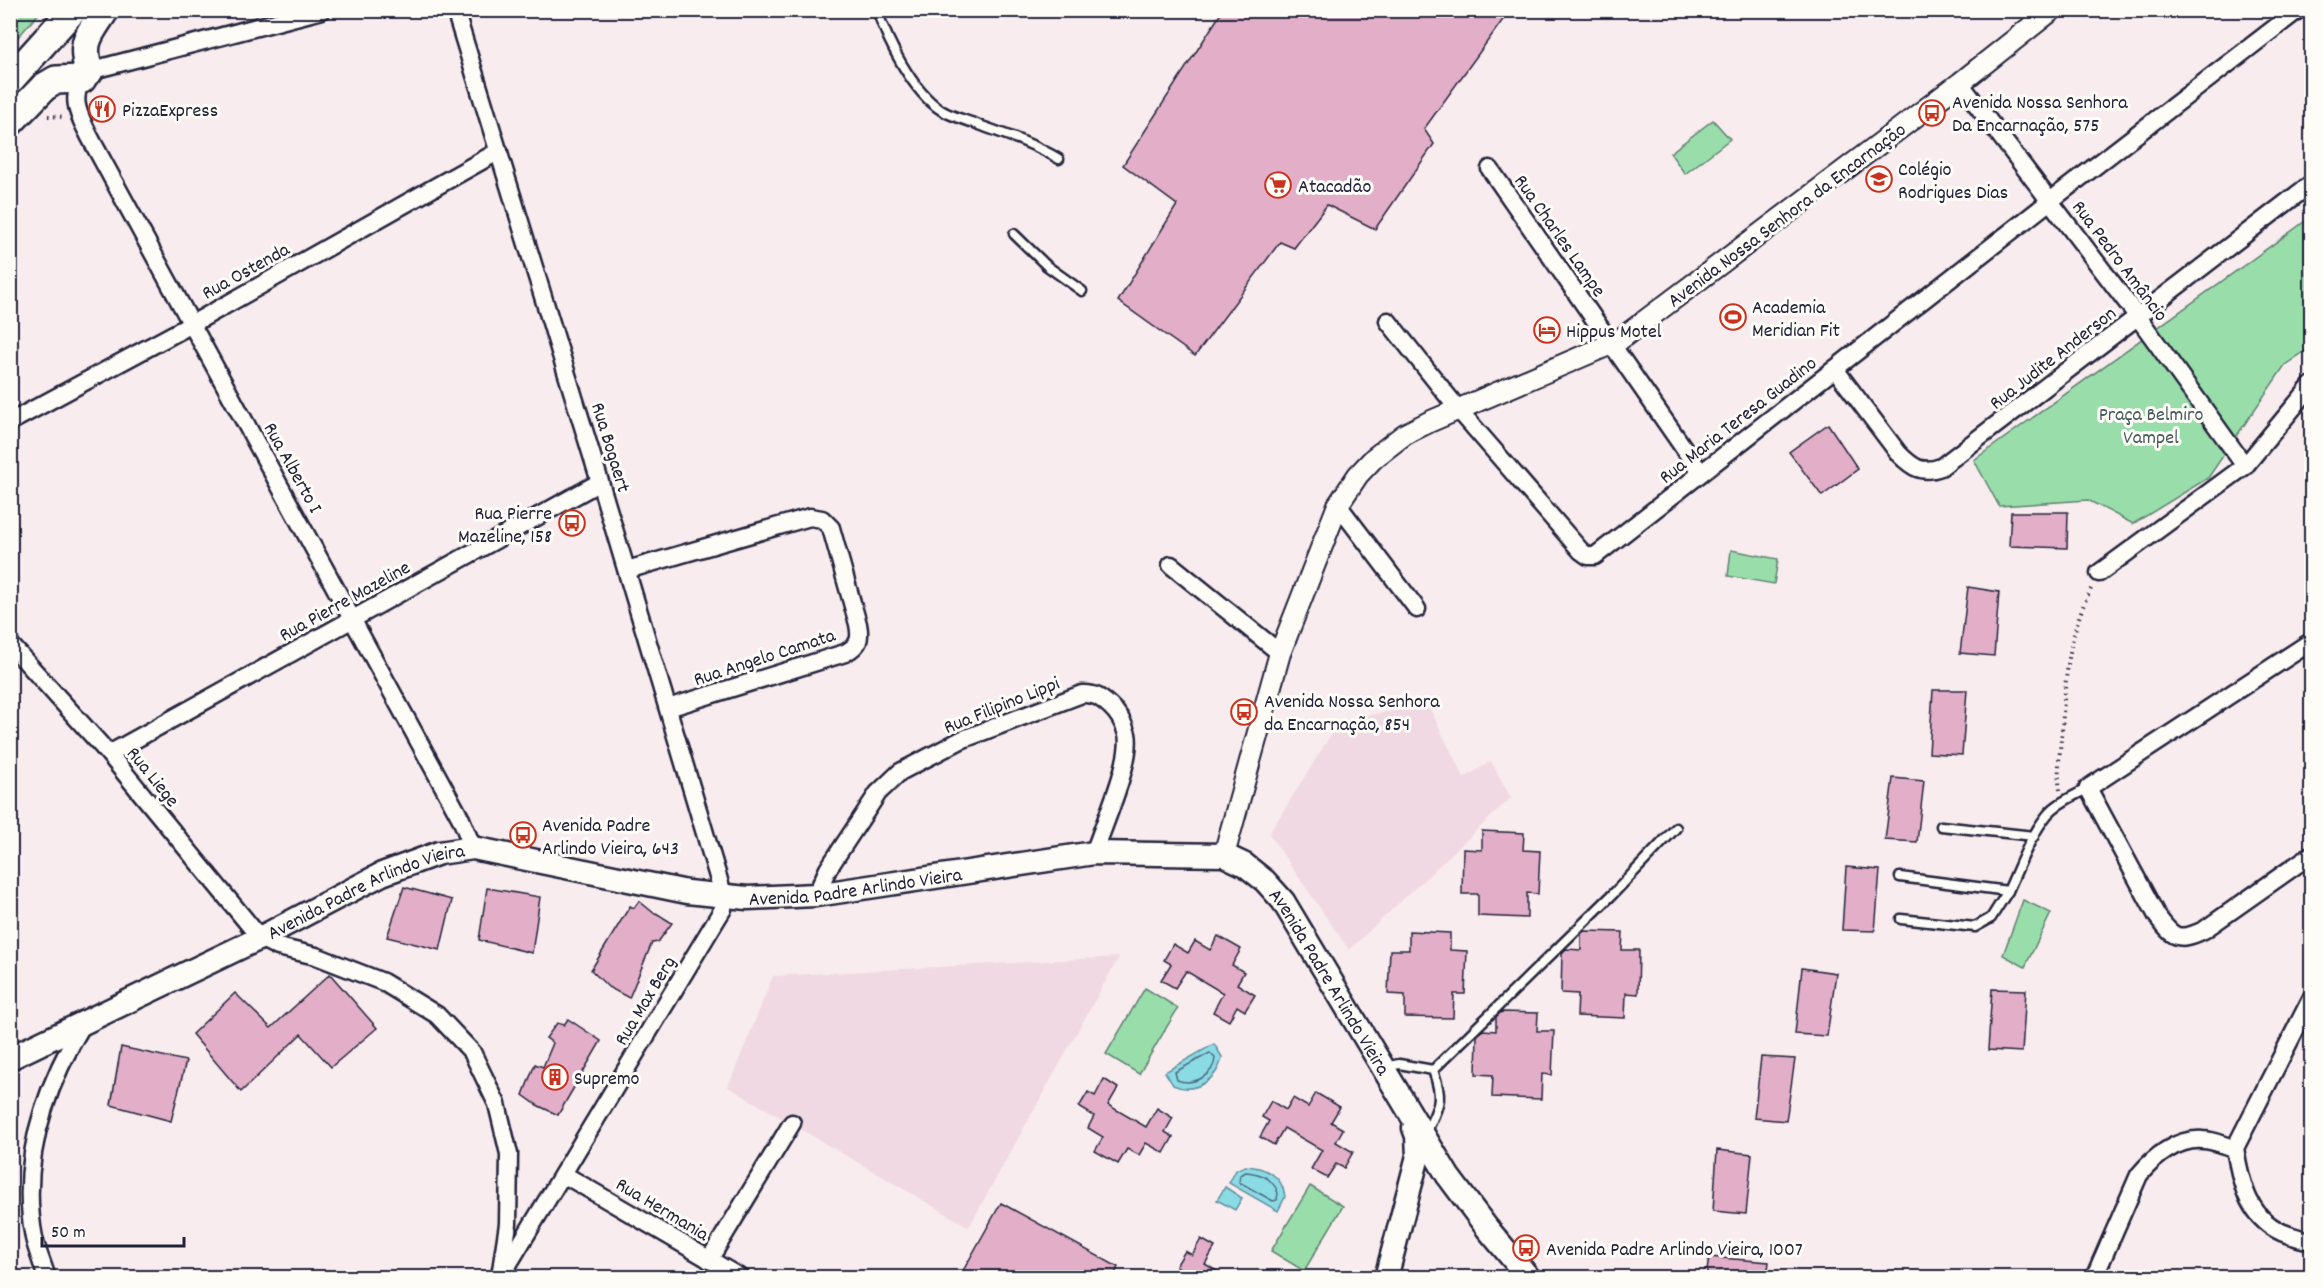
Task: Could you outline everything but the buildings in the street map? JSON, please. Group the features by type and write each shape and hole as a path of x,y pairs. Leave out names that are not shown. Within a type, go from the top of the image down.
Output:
{"highway":[{"path":"10,80 73,10"},
{"path":"10,122 44,87 56,80 85,75 85,39 105,10"}],"main road":[{"name":"Avenida Padre Arlindo Vieira","path":"14,1052 260,938 382,874 440,853 473,848 687,892 724,897 816,895 1094,853 1224,855 1245,865 1265,881 1282,901 1408,1111 1421,1147"},
{"path":"1421,1147 1431,1161 1448,1176 1529,1278"},
{"path":"1386,1278 1421,1147"}],"street":[{"path":"85,75 322,10"},
{"name":"Rua Bogaert","path":"455,10 627,570 724,897"},
{"name":"Rua Maria Teresa Guadino","path":"1388,321 1458,410 1581,551 1591,557 1599,555 1701,472 2298,10"},
{"name":"Avenida Nossa Senhora da Encarnação","path":"1224,855 1280,653 1338,505 1358,475 1374,458 1405,434 1611,345 1960,83 2048,12"},
{"name":"Rua Alberto I","path":"85,75 76,92 76,107 93,143 354,618 461,819 473,848"},
{"name":"Rua Pedro Amâncio","path":"1960,83 2138,317 2245,466"},
{"name":"Rua Ostenda","path":"10,422 192,324 499,151"},
{"name":"Rua Charles Lampe","path":"1490,169 1701,472"},
{"name":"Rua Judite Anderson","path":"1835,369 1899,454 1911,466 1928,472 1951,462 2312,183"},
{"path":"2099,573 2245,466 2312,385"},
{"name":"Rua Pierre Mazeline","path":"109,754 600,482"},
{"path":"1338,505 1417,609"},
{"name":"Rua Angelo Camata","path":"627,570 810,517 822,519 831,528 858,624 860,637 855,647 845,653 668,708"},
{"path":"1171,565 1280,653"},
{"path":"2312,641 2088,788 2157,915 2168,932 2178,938 2188,937 2204,930 2312,854"},
{"name":"Rua Liege","path":"11,645 109,754 260,938"},
{"name":"Rua Filipino Lippi","path":"816,895 828,869 878,793 900,772 961,740 1082,694 1093,693 1117,713 1127,734 1127,756 1094,853"},
{"name":"Rua Max Berg","path":"501,1277 723,909 724,897"},
{"path":"260,938 278,947 316,956 383,982 437,1015 471,1052 497,1104 509,1154 508,1224 501,1277"},
{"path":"2312,998 2235,1148 2247,1199 2260,1218 2277,1231 2312,1240"},
{"path":"47,1278 34,1239 29,1190 35,1137 51,1085 67,1051 85,1021"},
{"path":"709,1260 792,1123"},
{"path":"2094,1278 2139,1175 2151,1160 2166,1150 2202,1140 2235,1148"},
{"name":"Rua Hermania","path":"564,1174 741,1278"}],"lane":[{"path":"877,10 884,30 921,92 940,109 1034,144 1059,159"},
{"path":"1014,234 1047,266 1082,291"},
{"path":"1901,919 1975,927 1991,918 2008,891 2034,836 2049,814 2060,804 2088,788"},
{"path":"1941,826 2034,836"},
{"path":"1433,1071 1612,895 1676,828"},
{"path":"1900,877 2008,891"},
{"path":"1382,1068 1400,1064 1433,1071"},
{"path":"1421,1147 1439,1103 1440,1091 1433,1071"}],"path":[{"path":"2088,788 2060,790 2060,755 2067,663 2086,599 2099,573"}],"shaded area":[{"path":"1428,705 1464,778 1491,761 1511,798 1349,950 1269,834 1340,720"},
{"path":"1119,957 969,1227 728,1087 773,976"}],"green space":[{"path":"10,11 41,11 11,45"},
{"path":"1713,120 1730,139 1685,174 1670,153"},
{"name":"Praça Belmiro Vampel","path":"2311,217 2311,347 2285,365 2208,478 2133,524 2088,500 1999,506 1974,460"},
{"path":"1731,550 1778,559 1774,584 1728,576"},
{"path":"2023,900 2051,913 2025,967 2003,955"},
{"path":"1145,988 1178,1008 1139,1074 1106,1054"},
{"path":"1310,1186 1343,1206 1304,1271 1271,1251"}],"water":[{"path":"1214,1044 1222,1057 1220,1065 1211,1078 1189,1088 1173,1085 1165,1072"},
{"path":"1245,1166 1265,1170 1281,1183 1285,1197 1278,1211 1229,1183 1236,1170"},
{"path":"1225,1187 1242,1198 1235,1210 1217,1200"}],"place":[{"name":"PizzaExpress","path":"102,109"},
{"name":"Avenida Nossa Senhora Da Encarnação, 575","path":"1932,113"},
{"name":"Colégio Rodrigues Dias","path":"1879,179"},
{"name":"Atacadão","path":"1278,185"},
{"name":"Academia Meridian Fit","path":"1733,317"},
{"name":"Hippus Motel","path":"1547,330"},
{"name":"Rua Pierre Mazeline, 158","path":"572,523"},
{"name":"Avenida Nossa Senhora da Encarnação, 854","path":"1244,712"},
{"name":"Avenida Padre Arlindo Vieira, 643","path":"523,835"},
{"name":"Supremo","path":"555,1077"},
{"name":"Avenida Padre Arlindo Vieira, 1007","path":"1526,1248"}]}
